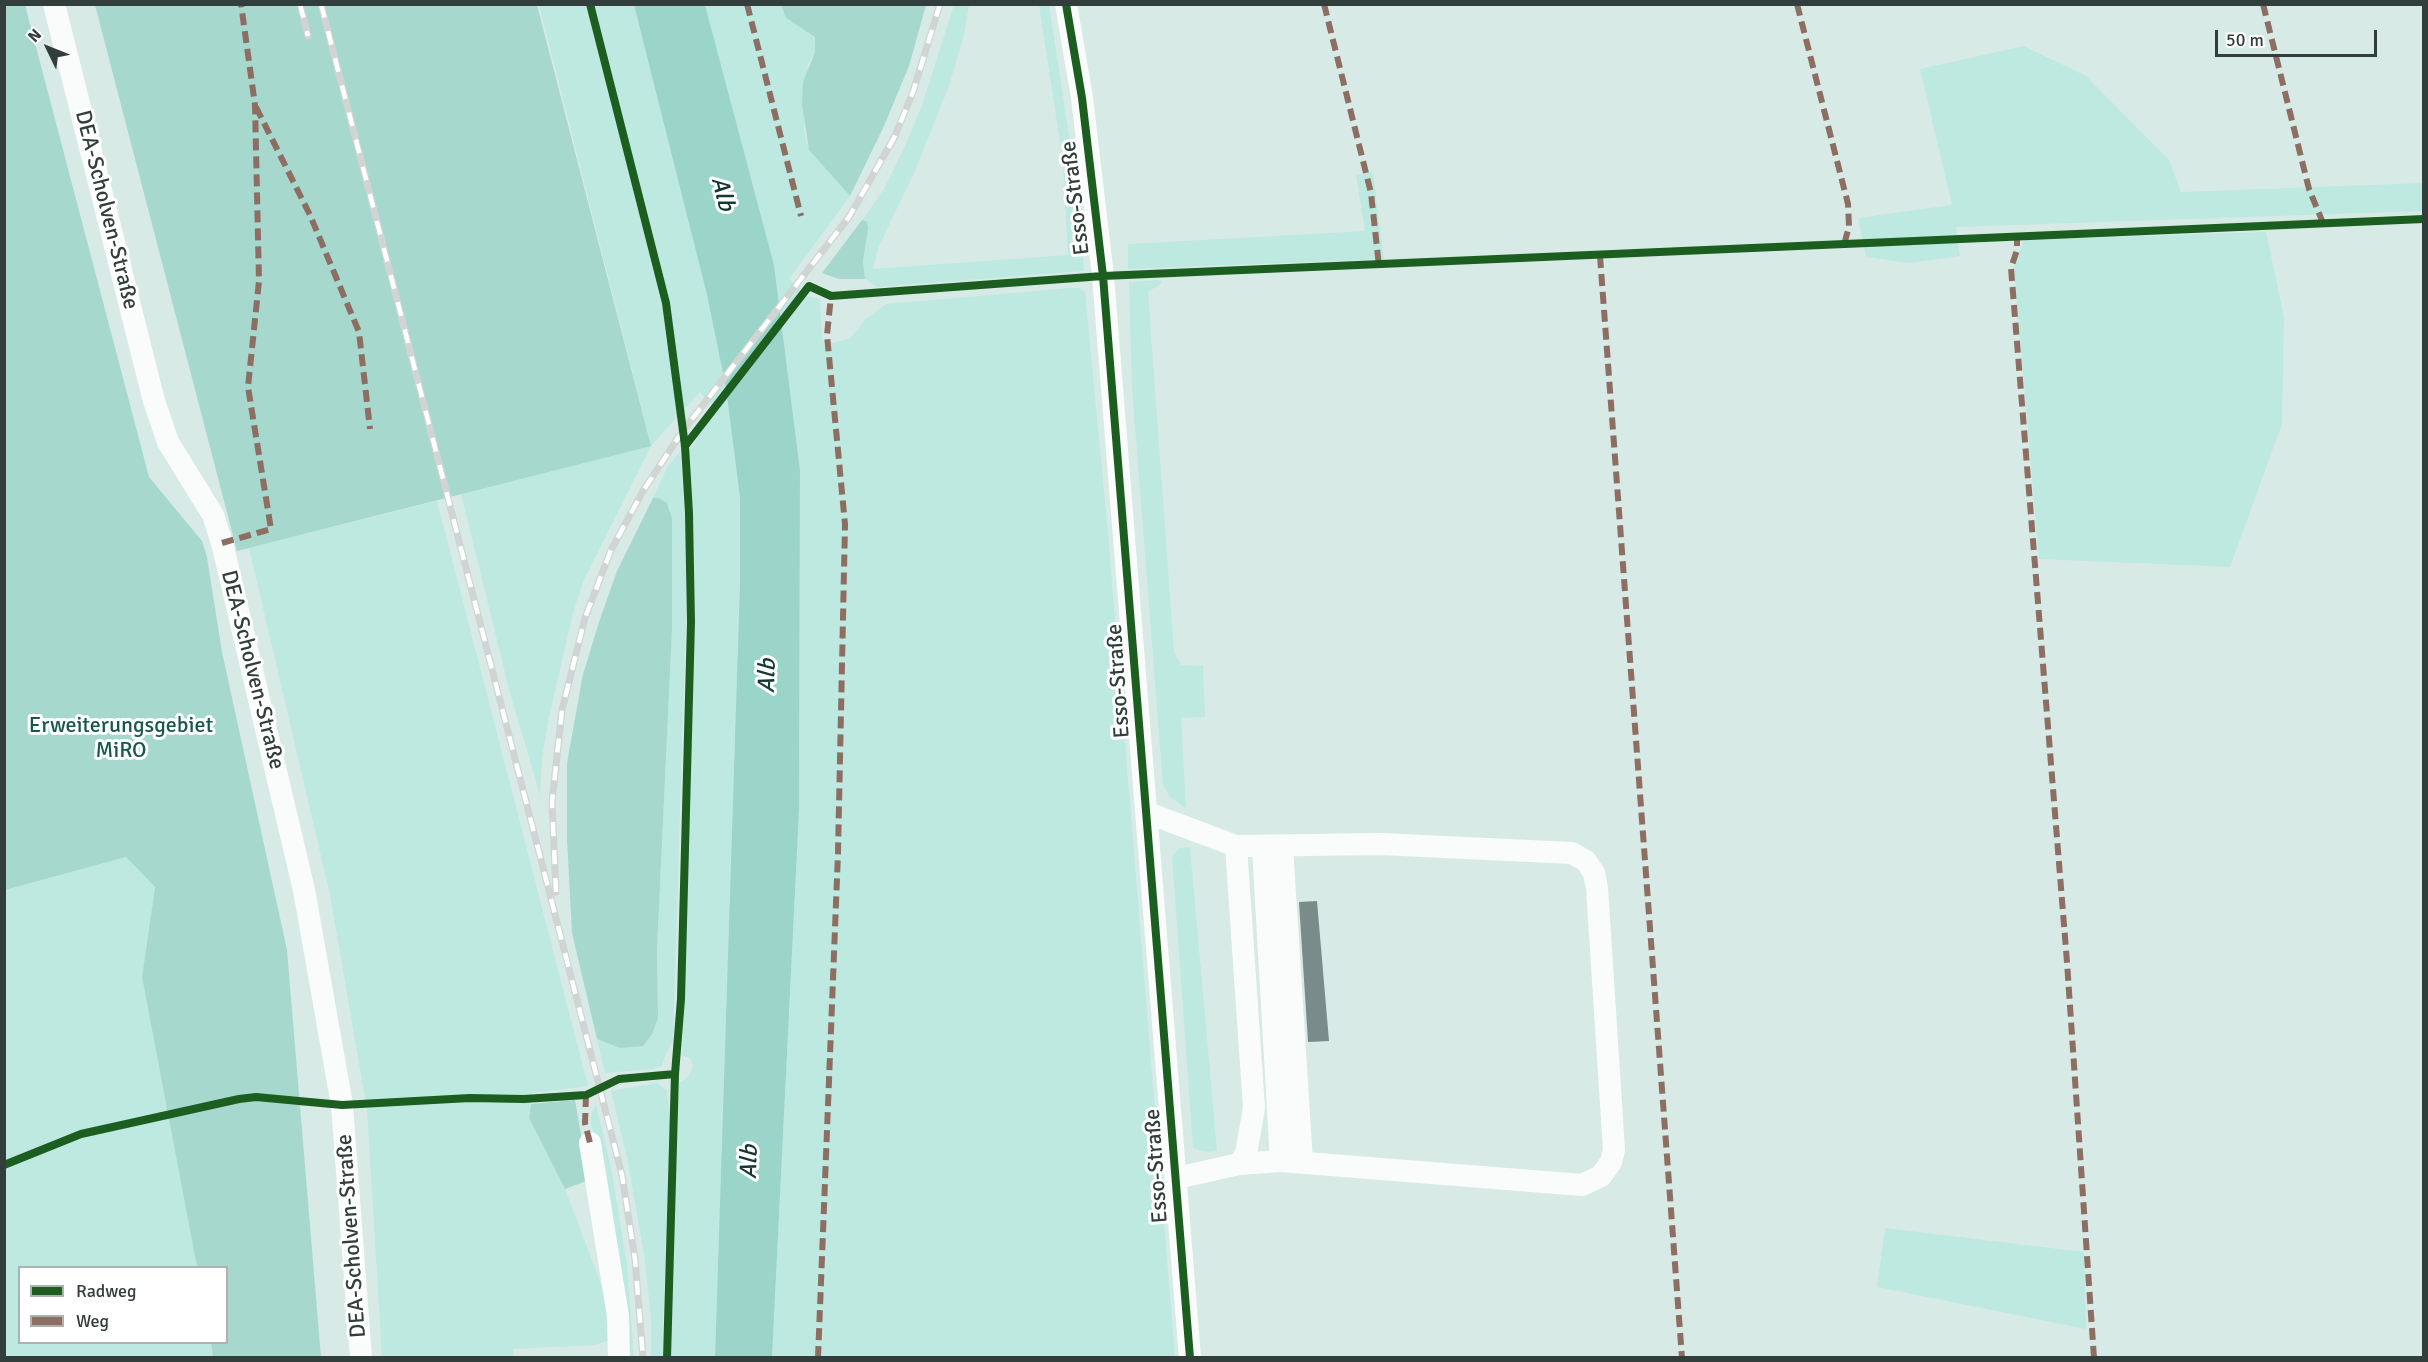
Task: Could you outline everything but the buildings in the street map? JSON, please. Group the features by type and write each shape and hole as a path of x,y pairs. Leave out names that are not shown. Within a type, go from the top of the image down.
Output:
{"street":[{"name":"DEA-Scholven-Straße","path":"54,4 154,400 168,442 213,515 254,670 304,890 342,1105 361,1358"},
{"name":"Esso-Straße","path":"1066,4 1082,98 1103,276 1148,813 1190,1358"},
{"path":"1148,813 1236,846 1381,844 1572,853 1586,861 1594,873 1597,888 1614,1150 1611,1162 1601,1176 1582,1185 1292,1162 1239,1164 1177,1178"},
{"path":"1236,846 1254,1108 1246,1154 1239,1164"},
{"path":"1272,847 1292,1162"},
{"path":"590,1143 618,1316 619,1358"}],"shaded area":[{"path":"539,5 634,5 707,295 726,388 740,498 740,582 715,1357 669,1357 679,1083 687,1078 693,1066 690,1058 682,1056 695,617 694,529 688,453 716,409 700,392 651,446 583,582 573,613 549,717 542,758 540,795 510,693 461,494 651,445"},
{"path":"705,5 781,5 786,18 815,36 815,52 808,64 804,131 809,150 850,196 789,279 807,296 820,299 822,340 834,343 850,338 867,318 886,304 1070,288 1080,288 1085,292 1108,533 1175,1357 772,1357 799,811 800,470 774,265"},
{"path":"954,5 969,5 964,35 949,86 915,171 878,248 873,269 1068,255 1063,162 1039,5 1049,5 1077,188 1084,271 877,287 865,279 863,261 868,229 862,220 884,189 905,146 922,105"},
{"path":"2024,46 2086,76 2169,160 2181,192 2423,183 2423,211 1956,227 1960,256 1909,263 1866,257 1858,218 1952,205 1920,69"},
{"path":"1373,172 1384,259 1128,269 1128,244 1365,231 1356,175"},
{"path":"2266,232 2284,317 2282,424 2230,567 2039,559 2014,268 2024,240"},
{"path":"1160,280 1162,283 1148,292 1174,652 1181,665 1203,666 1205,717 1181,718 1186,808 1170,797 1163,785 1132,388 1129,282"},
{"path":"680,451 686,534 686,619 673,1040 661,1066 653,1069 605,1073 597,1039 620,1048 658,1018 657,950 672,629 672,518 667,503 659,498 653,498 667,468"},
{"path":"437,501 588,1086 532,1093 529,1118 565,1189 606,1297 610,1340 595,1345 513,1349 513,1357 382,1357 367,1110 330,895 249,548"},
{"path":"1190,847 1217,1151 1207,1152 1193,1148 1172,856 1179,848"},
{"path":"126,857 155,887 142,977 197,1266 18,1266 18,1344 211,1344 213,1357 5,1358 5,890"},
{"path":"657,1083 667,1091 670,1116 662,1357 651,1358 651,1318 644,1254 627,1157 611,1091"},
{"path":"596,1104 612,1173 627,1265 634,1357 625,1357 603,1163 591,1124 591,1115"},
{"path":"1885,1228 2084,1252 2086,1329 1877,1287"}],"green space":[{"name":"Erweiterungsgebiet MiRO","path":"4,5 25,5 149,477 202,541 207,557 222,652 287,950 321,1357 213,1357 211,1344 228,1344 228,1266 197,1266 142,977 155,887 126,857 5,890"},
{"path":"95,5 537,5 651,446 237,551"},
{"path":"781,5 926,5 909,66 884,126 850,196 809,150 802,104 803,82 815,52 815,37 786,18"},
{"path":"862,220 867,222 868,229 863,261 865,279 839,279 822,273"},
{"path":"653,498 659,498 667,503 672,518 672,629 657,950 658,1018 652,1034 643,1046 620,1048 597,1039 572,933 567,839 567,763 583,674 600,619 617,571"},
{"path":"575,1100 589,1180 565,1189 529,1118 531,1104"}],"water":[{"name":"Alb","path":"634,5 705,5 774,265 800,470 799,811 772,1357 715,1357 740,582 740,498 726,388 707,295"}],"railway":[{"path":"300,4 308,36"},
{"path":"321,4 622,1175 635,1259 643,1358"},
{"path":"556,892 552,802 562,710 585,618 611,550 643,491 682,432 849,217 894,138 913,92 940,4"}],"marked path":[{"path":"222,543 271,529 248,387 259,281 255,105 241,4"},
{"path":"747,4 801,216"},
{"path":"1324,4 1371,193 1379,266"},
{"path":"1797,4 1848,204 1849,226 1844,245"},
{"path":"2263,4 2309,189 2323,223"},
{"path":"256,107 310,215 359,332 370,429"},
{"path":"2017,234 2017,250 2011,268 2067,962 2094,1358"},
{"path":"1600,256 1682,1358"},
{"path":"818,1358 838,853 845,524 827,335 831,296"},
{"path":"586,1095 585,1123 590,1143"}],"cycle path":[{"path":"590,4 666,303 685,446 689,513 691,622 681,999 675,1074 667,1358"},
{"path":"1066,4 1082,98 1103,276 1190,1358"},
{"path":"685,446 809,286 831,296 1103,276 2424,219"},
{"path":"4,1165 81,1134 239,1099 256,1097 342,1105 470,1098 524,1099 586,1095 619,1079 675,1074"}]}
